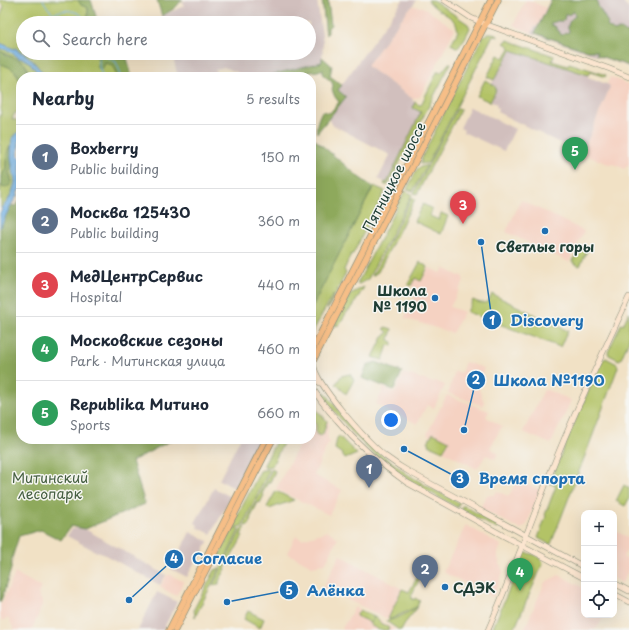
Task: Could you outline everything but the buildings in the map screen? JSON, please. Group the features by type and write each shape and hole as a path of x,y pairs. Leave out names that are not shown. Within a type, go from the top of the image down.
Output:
{"main road":[{"path":"444,0 471,18 482,23 629,77"},
{"name":"Пятницкое шоссе","path":"316,356 482,23 491,0"},
{"name":"Пятницкое шоссе","path":"316,342 482,23 498,0"},
{"path":"488,630 582,397 629,297"},
{"path":"316,374 322,385 350,420 380,451 395,462 415,476 581,565"},
{"path":"316,381 322,385"},
{"path":"317,396 347,432 365,450 406,482 522,546 581,576"},
{"path":"169,630 263,444"},
{"path":"176,630 270,444"},
{"path":"617,585 629,591"},
{"path":"617,596 629,602"}],"shaded area":[{"path":"186,0 317,0 323,42 322,62 282,72 236,72 224,67 215,69 216,72 177,72 174,60 316,60 316,16 162,16 184,6 182,2"},
{"path":"403,0 416,0 368,64 368,67 413,99 412,100 415,102 413,108 421,112 387,183 378,179 390,155 333,125 328,119 346,97 338,90"},
{"path":"526,0 546,8 537,27 535,26 532,33 513,25"},
{"path":"550,0 624,1 624,4 629,9 629,67 532,33 535,26 537,27"},
{"path":"413,6 423,7 455,29 420,97 413,99 368,67 368,64 408,10"},
{"path":"511,50 588,75 588,77 609,85 610,87 582,154 497,112 497,104 483,99"},
{"path":"610,77 629,85 629,165 626,166 625,169 582,154 610,87 607,84"},
{"path":"470,107 515,129 504,151 463,132 464,130 460,128"},
{"name":"Светлые горы","path":"521,200 584,231 569,262 506,232"},
{"name":"Школа № 1190","path":"429,268 441,273 444,268 459,276 462,275 464,281 450,307 464,312 452,333 404,318 419,290 411,285 416,278 421,281"},
{"path":"465,362 484,368 478,387 484,402 483,406 448,393 455,371 461,373"},
{"path":"404,373 445,385 434,408 427,405 417,424 376,404 384,388 395,393"},
{"path":"544,390 571,400 551,444 523,432"},
{"path":"447,395 489,411 486,417 502,426 490,448 498,453 495,459 486,455 477,469 428,443 431,437 427,434"},
{"path":"316,410 318,410 330,426 328,426 327,434 329,442 314,475 342,490 329,515 276,489 299,444 316,444"},
{"path":"237,444 257,444 235,488 219,480"},
{"path":"517,480 540,490 527,524 521,529 480,508 487,495 494,495 497,491 508,496"},
{"path":"214,488 231,497 211,534 197,527 198,525 195,523"},
{"path":"466,525 501,545 498,558 503,572 493,597 443,572"},
{"path":"72,529 85,529 166,575 160,585 67,536"},
{"path":"328,531 338,538 325,564 312,566 287,553 296,536 302,539"},
{"path":"190,532 208,542 199,560 196,559 187,577 171,569"},
{"path":"617,532 629,538 629,546 623,557 629,560 629,569 622,583 617,580"},
{"path":"340,555 402,589 388,619 323,588"},
{"path":"15,573 41,587 38,594 43,603 32,630 14,630 9,618 2,621 0,617 0,605"},
{"path":"169,574 184,582 176,596 160,587"},
{"path":"559,575 581,586 581,618 602,618 598,627 594,630 524,630 545,582"},
{"path":"157,592 177,602 163,630 138,630"},
{"path":"355,607 382,621 396,630 341,630"}],"green space":[{"path":"0,0 78,0 81,5 88,8 88,16 16,16 16,49 14,49 0,43 0,18 4,6 0,3"},
{"path":"78,0 91,0 96,16 88,16 88,8 81,5"},
{"path":"157,0 183,0 175,8 162,16"},
{"path":"322,0 329,0 331,25 328,28 328,33 326,35"},
{"path":"428,0 433,0 468,24 470,28 458,48 451,44 458,31 457,25 450,17 432,5"},
{"path":"551,0 598,0 598,6 608,23 608,27 614,31 621,29 627,33 629,32 629,43 627,49 629,50 629,66 597,55 597,52 595,51 588,51 535,33","holes":["574,11 575,16 569,24 569,32 565,32 562,35 556,27 551,25 551,23 564,20 565,15"]},
{"path":"488,33 497,34 498,37 493,35 428,163 420,164 421,159 482,38"},
{"path":"508,40 554,56 552,61 568,66 569,63 606,75 605,77 590,72 588,75 511,50 494,80 487,77 498,55 504,58 510,48 504,43"},
{"path":"0,48 10,51 16,56 16,59 6,53 0,51"},
{"path":"0,51 16,60 23,62 29,72 16,72 9,67 0,64"},
{"path":"322,57 332,66 330,76 342,85 338,90 346,97 317,133 317,125 322,111 330,113 339,102 332,90 333,85 331,81 323,75 323,69 310,72 282,72 322,62"},
{"path":"17,60 26,60 37,72 28,72 25,65"},
{"path":"32,60 98,60 99,68 102,70 105,63 107,63 112,66 115,72 42,72"},
{"path":"97,60 128,60 131,72 115,72 113,67 107,63 105,63 102,70 98,68"},
{"path":"449,63 451,63 388,185 385,185 384,184 385,182 387,183 421,112 413,108 415,102 421,105 437,72 441,73"},
{"path":"0,64 8,67 16,74 16,113 12,119 16,120 16,135 12,139 11,146 9,147 2,184 2,186 12,182 9,172 12,168 15,178 15,186 11,196 1,208 0,116 2,100 0,91"},
{"path":"485,80 496,89 490,102 477,96"},
{"path":"457,109 461,109 417,194 414,193"},
{"path":"316,140 360,178 373,187 316,299"},
{"path":"11,146 12,168 9,172 12,182 5,188 2,187 2,177 6,168 8,149"},
{"path":"427,165 413,191 407,189 418,168"},
{"path":"374,186 385,191 353,254 351,254 344,270 346,273 328,309 334,295 333,294 316,326 316,299"},
{"path":"405,191 412,194 368,279 357,284"},
{"path":"412,197 415,199 378,272 372,276"},
{"path":"423,204 432,209 430,216 439,220 441,213 448,216 441,234 414,221"},
{"name":"Митинский лесопарк","path":"11,205 16,205 16,444 164,444 132,461 145,504 85,529 71,526 61,540 41,530 19,536 12,558 11,569 0,602 0,228"},
{"path":"580,246 587,249 587,251 580,266 573,263 573,261"},
{"path":"420,262 428,267 421,281 415,278 411,286 408,284"},
{"path":"364,287 352,308 347,312 339,325 334,326 350,294"},
{"path":"492,294 568,331 560,347 467,312 473,300 480,303 488,302"},
{"path":"629,312 629,340 621,359 619,360 609,355 608,352 621,324 623,325"},
{"path":"385,327 392,329 389,340 393,342 392,346 388,345 383,360 373,357 383,337 388,332 384,329"},
{"path":"606,358 617,364 618,367 551,544 549,544 538,538 556,486 549,483 579,412 603,360"},
{"path":"376,362 402,372 394,390 362,378 367,365"},
{"path":"350,374 354,380 346,394 336,384 341,376"},
{"path":"325,392 348,423 374,448 407,474 460,503 458,508 405,478 381,461 350,430 322,396"},
{"path":"317,410 327,421 323,434 320,436 316,434"},
{"path":"433,433 449,441 443,451 429,445 430,443 428,442"},
{"path":"339,436 357,454 345,459 341,453 335,449 337,438"},
{"path":"274,444 283,444 272,466 265,467 264,465"},
{"path":"270,469 242,526 233,528 232,527 260,471"},
{"path":"272,469 275,471 262,494 264,495 260,503 258,502 249,525 244,526"},
{"path":"624,485 629,488 629,499 625,506 616,501"},
{"path":"276,491 294,500 269,509 267,507"},
{"path":"462,506 499,525 499,527 497,529 462,510"},
{"path":"240,528 224,561 218,558 232,530"},
{"path":"242,528 245,528 241,535 243,536 225,568 226,569 219,581 219,584 213,585"},
{"path":"527,553 539,557 543,563 514,630 492,630 523,556"},
{"path":"220,568 195,617 194,609 215,570"},
{"path":"422,569 424,570 411,596 412,599 414,600 415,598 420,601 418,606 388,619 402,589 409,592"},
{"path":"418,607 401,630 386,621 399,617"},
{"path":"360,610 379,620 379,622 389,628 388,630 379,630 370,625 371,623 356,616"},
{"path":"248,611 264,619 260,628 244,619"}],"water":[{"path":"0,43 14,49 16,48 16,56 10,51 0,48"},
{"path":"26,60 32,60 42,72 37,72"},
{"path":"16,135 16,198 0,228 1,208 7,202 12,193 15,182 11,158 12,139"}],"waterway":[{"path":"43,0 53,13 66,10 75,12 82,16"},
{"path":"99,60 101,72"},
{"path":"112,60 116,62 120,72"}],"place":[{"name":"Republika Митино","path":"575,170"},
{"name":"МедЦентрСервис","path":"463,224"},
{"name":"Светлые горы","path":"545,231"},
{"name":"Discovery","path":"481,242"},
{"name":"Школа № 1190","path":"435,298"},
{"name":"Школа №1190","path":"464,430"},
{"name":"Время спорта","path":"404,449"},
{"name":"Boxberry","path":"369,488"},
{"name":"СДЭК","path":"445,587"},
{"name":"Москва 125430","path":"425,588"},
{"name":"Московские сезоны","path":"520,591"},
{"name":"Согласие","path":"129,600"},
{"name":"Алёнка","path":"227,602"}]}
